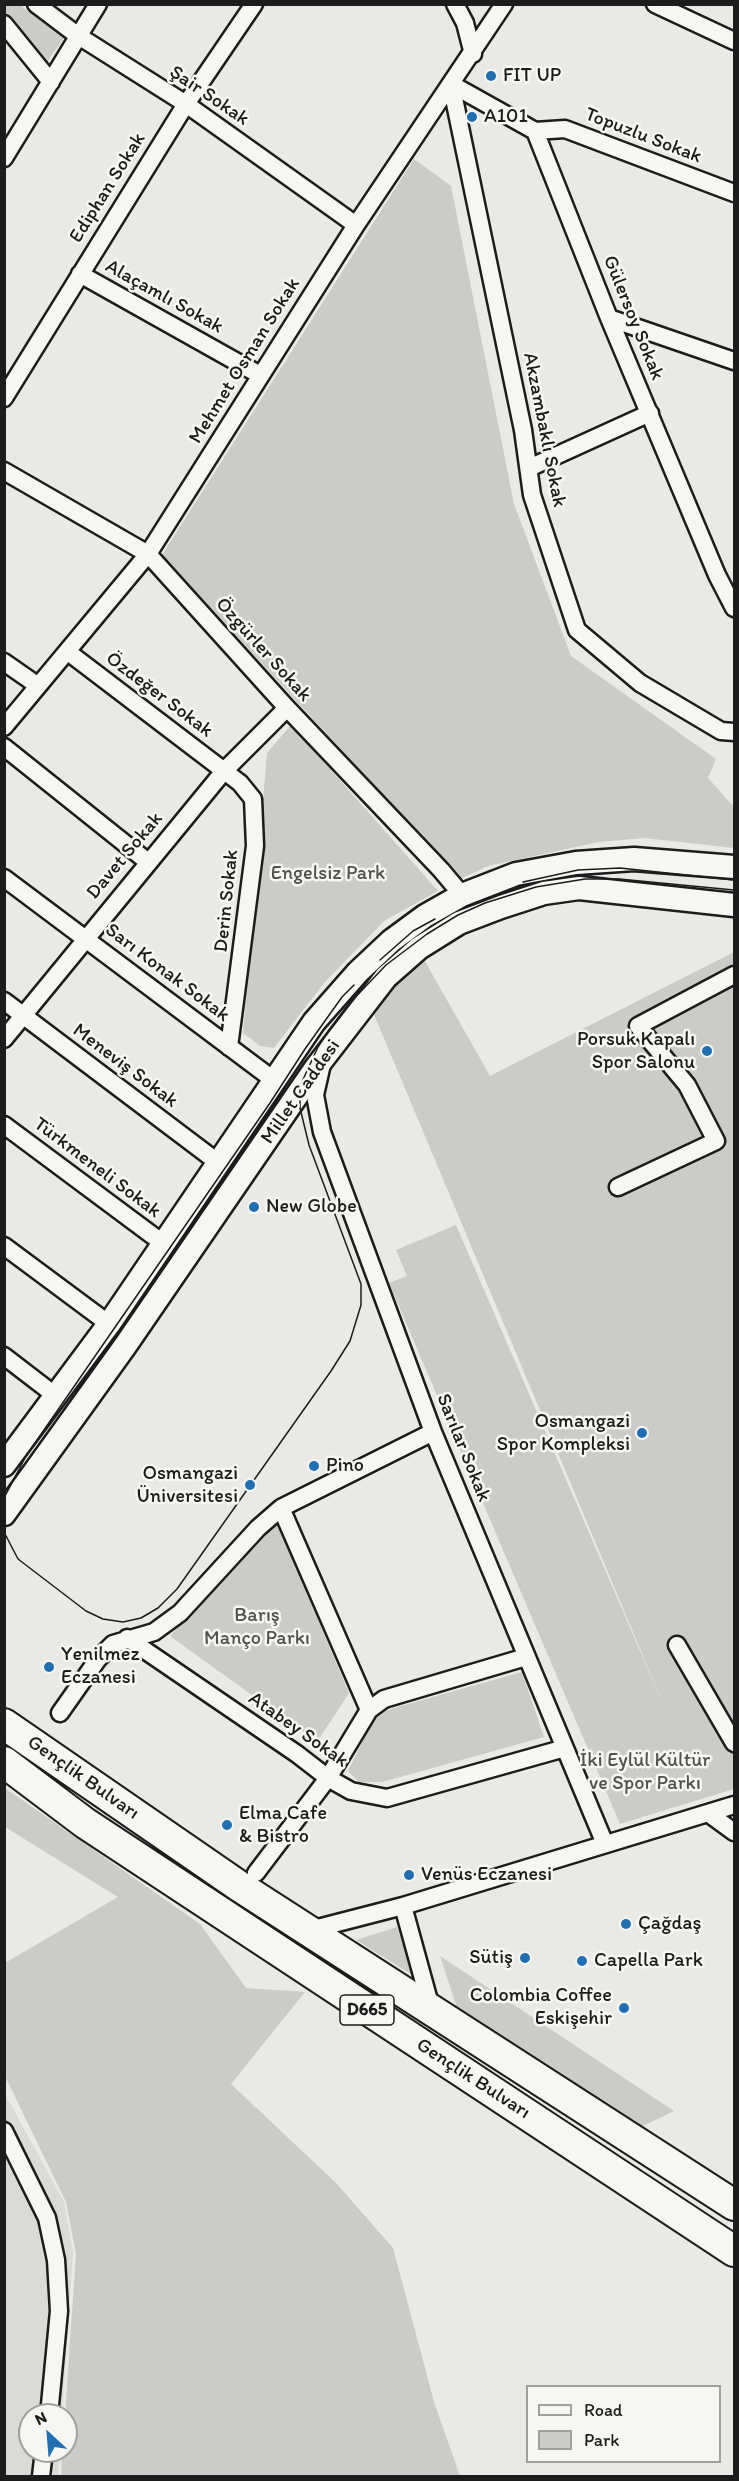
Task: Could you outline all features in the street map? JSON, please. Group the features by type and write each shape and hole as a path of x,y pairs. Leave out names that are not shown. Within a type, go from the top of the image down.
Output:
{"highway":[{"name":"Gençlik Bulvarı","path":"4,1724 239,1886 735,2205"},
{"name":"Gençlik Bulvarı","path":"4,1762 85,1823 735,2251"}],"main road":[{"name":"Millet Caddesi","path":"8,1456 109,1324 220,1164 314,1022 358,972 391,941 425,916 462,895 516,874 576,863 634,859 735,867"},
{"name":"Millet Caddesi","path":"4,1514 119,1355 323,1059 386,977 419,948 459,923 501,907 543,893 579,888 735,905"}],"street":[{"name":"Şair Sokak","path":"36,4 77,35 186,104 356,225"},
{"path":"4,158 98,4"},
{"name":"Ediphan Sokak","path":"4,398 186,104 254,4"},
{"path":"456,4 465,23 473,54"},
{"name":"Mehmet Osman Sokak","path":"4,727 147,554 356,225 473,54 504,4"},
{"path":"655,4 735,42"},
{"path":"4,24 51,82"},
{"path":"452,84 535,131"},
{"name":"Akzambaklı Sokak","path":"452,84 523,430 532,495 577,630 640,682 721,731 735,732"},
{"name":"Topuzlu Sokak","path":"535,131 564,129 735,193"},
{"name":"Gülersoy Sokak","path":"535,131 609,318 717,575 735,608"},
{"name":"Alaçamlı Sokak","path":"80,274 260,375"},
{"path":"609,318 735,361"},
{"path":"528,468 650,413"},
{"name":"Özgürler Sokak","path":"4,471 147,554 462,895"},
{"name":"Özdeğer Sokak","path":"68,652 224,771"},
{"path":"4,662 37,686"},
{"name":"Davet Sokak","path":"4,1039 224,771 287,708"},
{"path":"4,747 148,862"},
{"name":"Derin Sokak","path":"224,771 240,783 253,799 254,837 229,1047"},
{"name":"Sarı Konak Sokak","path":"4,878 86,937 275,1081"},
{"path":"618,1187 716,1142 687,1085 638,1026 735,975"},
{"name":"Meneviş Sokak","path":"4,1001 220,1164"},
{"name":"Sarılar Sokak","path":"323,1059 315,1095 322,1132 433,1432 605,1844"},
{"name":"Türkmeneli Sokak","path":"4,1125 164,1244"},
{"path":"4,1246 109,1324"},
{"path":"4,1356 56,1396"},
{"path":"60,1713 98,1659 113,1644 127,1638 154,1632 180,1613 258,1528 281,1508 433,1432"},
{"path":"281,1508 369,1710"},
{"name":"Atabey Sokak","path":"127,1638 297,1754 328,1778 351,1791 387,1798 566,1748"},
{"path":"677,1645 735,1743"},
{"path":"256,1873 328,1778 369,1710 384,1699 526,1657"},
{"path":"310,1930 403,1906 735,1805"},
{"path":"708,1813 735,1832"},
{"path":"403,1906 431,2008"},
{"path":"5,2131 47,2218 56,2260 59,2311 50,2403"}],"shaded area":[{"path":"4,2092 64,2202 73,2253 63,2403 18,2403 18,2463 59,2463 58,2476 5,2476"}],"green space":[{"path":"4,5 20,5 64,38 47,62 5,12"},
{"path":"414,159 451,186 514,504 571,656 716,759 708,778 734,807 734,848 644,838 599,842 488,866 460,879 162,555"},
{"name":"Engelsiz Park","path":"291,725 438,891 384,921 324,983 274,1048 260,1046 243,1033 267,753"},
{"name":"Osmangazi Spor Kompleksi","path":"734,952 734,1789 620,1824 389,1283 407,1276 396,1250 456,1225 667,1713 370,1005 422,956 490,1076"},
{"name":"Barış Manço Parkı","path":"276,1521 349,1693 317,1742 170,1636"},
{"path":"522,1672 544,1737 382,1782 359,1782 348,1771 373,1720 390,1709"},
{"path":"5,1788 200,1924 246,1988 305,1992 231,2084 336,2183 393,2248 434,2402 460,2476 61,2476 62,2463 78,2463 78,2403 66,2403 76,2254 66,2202 5,2076 5,1963 118,1897 5,1827"},
{"path":"397,1927 414,1976 356,1940"},
{"path":"440,1956 674,2111 639,2128 457,2008"}],"tram line":[{"path":"523,882 578,870 620,868 734,880"},
{"path":"4,1532 18,1559 86,1611 103,1619 123,1622 141,1618 158,1608 177,1589 331,1371 350,1341 361,1305 361,1284 309,1145 300,1108 300,1086 318,1047 329,1030 347,1006 386,965 427,934 458,915 485,903 536,887 585,879 619,879 734,890"},
{"path":"380,960 413,931 435,919"},
{"path":"4,1498 26,1456 305,1049 342,997 354,985"}],"place":[{"name":"FIT UP","path":"491,76"},
{"name":"A101","path":"472,117"},
{"name":"Porsuk Kapalı Spor Salonu","path":"707,1051"},
{"name":"New Globe","path":"254,1207"},
{"name":"Osmangazi Spor Kompleksi","path":"642,1433"},
{"name":"Pino","path":"314,1466"},
{"name":"Osmangazi Üniversitesi","path":"250,1485"},
{"name":"Yenilmez Eczanesi","path":"49,1667"},
{"name":"Elma Cafe & Bistro","path":"227,1825"},
{"name":"Venüs Eczanesi","path":"409,1875"},
{"name":"Çağdaş","path":"626,1924"},
{"name":"Sütiş","path":"525,1958"},
{"name":"Capella Park","path":"582,1961"},
{"name":"Colombia Coffee Eskişehir","path":"624,2008"}],"park label":[{"name":"İki Eylül Kültür ve Spor Parkı","path":"645,1772"}]}
